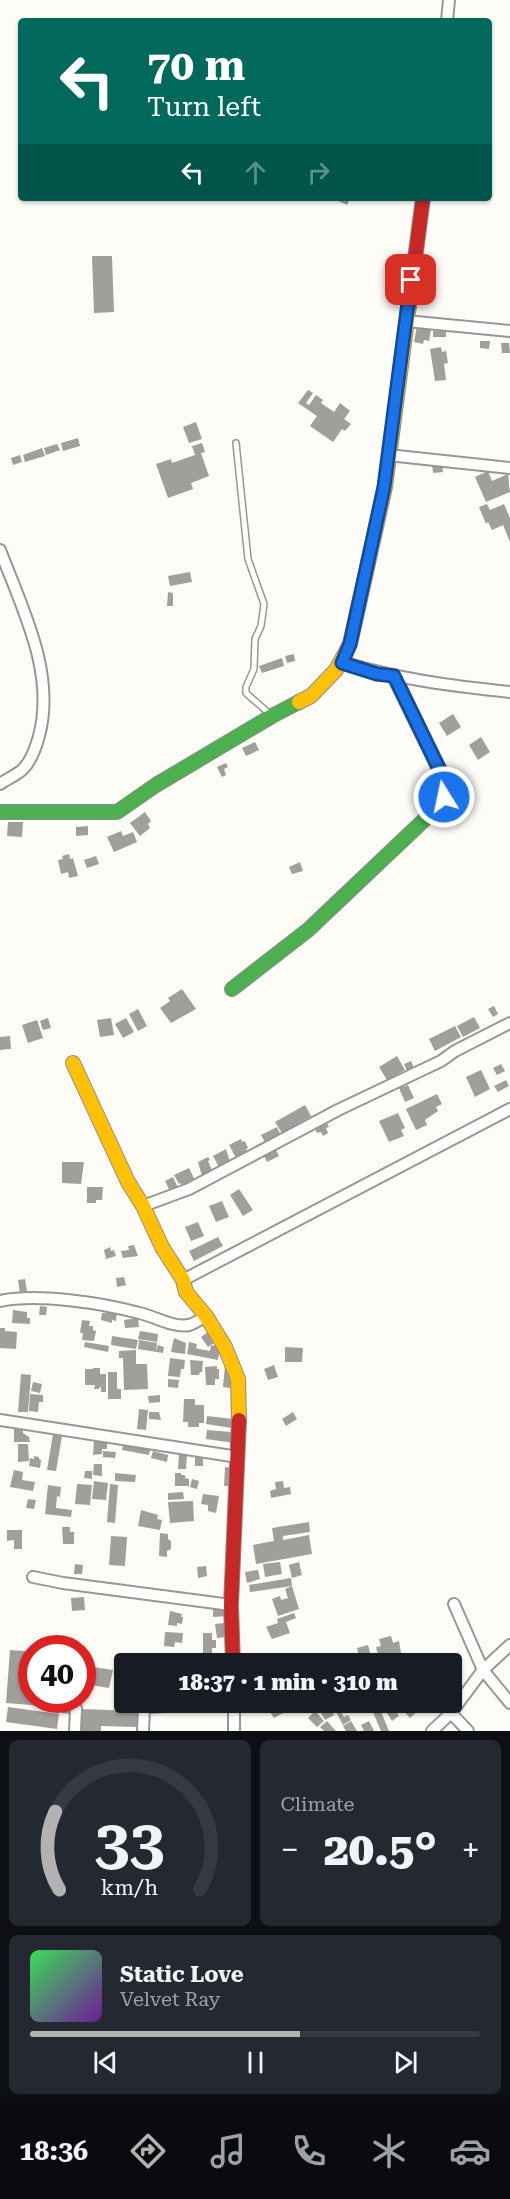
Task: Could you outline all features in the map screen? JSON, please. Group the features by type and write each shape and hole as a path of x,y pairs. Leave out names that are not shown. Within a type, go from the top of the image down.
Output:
{"street":[{"path":"447,18 449,0"},
{"path":"0,812 117,812 156,785 311,696 342,663 350,644 384,487 423,201"},
{"path":"406,321 510,331"},
{"path":"388,455 510,468"},
{"path":"0,550 28,625 43,676 44,702 43,722 31,757 23,769 0,784"},
{"path":"342,663 377,674 510,692"},
{"path":"232,989 308,930 442,803 446,792 445,781 394,676"},
{"path":"143,1206 189,1189 338,1110 441,1061 455,1051 510,1023"},
{"path":"73,1063 128,1182 143,1206 162,1247 183,1280 186,1292 206,1316 225,1347 238,1379 240,1408 231,1605 233,1653"},
{"path":"183,1280 510,1109"},
{"path":"0,1301 20,1297 106,1306 189,1325 206,1316"},
{"path":"0,1420 238,1457"},
{"path":"33,1577 231,1605"},
{"path":"454,1604 483,1670 510,1703"},
{"path":"462,1698 483,1670 510,1646"},
{"path":"75,1731 76,1713"},
{"path":"144,1713 144,1731"},
{"path":"234,1713 234,1731"},
{"path":"432,1731 451,1713 468,1731"}],"lane":[{"path":"236,443 248,559 264,604 261,626 255,639 254,669 246,687 246,693 273,716"}],"building":[{"path":"92,256 112,256 114,312 94,313"},
{"path":"417,326 431,330 429,341 424,340 423,344 414,342"},
{"path":"433,331 446,331 446,337 433,337"},
{"path":"480,341 490,341 489,349 480,348"},
{"path":"501,343 509,343 510,353 502,353"},
{"path":"441,347 442,352 446,351 448,363 444,364 446,380 435,381 430,349"},
{"path":"308,390 313,393 306,403 309,405 316,395 323,400 321,403 334,412 340,403 350,411 344,419 351,424 345,431 342,429 333,442 310,426 317,416 298,403"},
{"path":"196,422 202,439 189,443 183,427"},
{"path":"78,438 80,446 63,451 61,443"},
{"path":"202,443 205,452 201,453 209,476 191,483 193,489 168,498 156,464 171,459 172,463 195,455 192,446"},
{"path":"57,444 60,450 46,455 44,448"},
{"path":"42,448 45,456 25,462 23,455"},
{"path":"20,455 22,462 13,465 11,458"},
{"path":"442,463 443,472 433,473 432,464"},
{"path":"488,471 492,481 508,474 510,492 486,502 475,477"},
{"path":"487,504 490,510 504,504 510,518 510,542 503,525 492,530 488,522 486,524 479,507"},
{"path":"190,572 192,582 170,586 168,576"},
{"path":"168,592 173,593 173,606 167,606"},
{"path":"294,654 295,661 287,663 285,656"},
{"path":"282,658 284,666 262,673 259,666"},
{"path":"453,714 461,727 447,736 439,723"},
{"path":"481,737 490,752 478,760 469,745"},
{"path":"255,742 259,750 246,756 242,748"},
{"path":"226,763 228,767 224,769 226,775 222,777 217,767"},
{"path":"145,812 151,821 148,824 150,828 140,836 130,823"},
{"path":"8,822 23,822 22,837 7,836"},
{"path":"88,826 88,835 76,836 76,827"},
{"path":"121,831 123,836 133,832 137,842 114,852 107,837"},
{"path":"69,854 70,859 73,858 78,876 69,878 68,872 61,874 58,860"},
{"path":"96,856 99,864 87,868 84,860"},
{"path":"300,862 303,871 292,874 289,867"},
{"path":"182,989 196,1009 171,1023 160,1008 170,1001 168,998"},
{"path":"494,1006 498,1014 493,1017 488,1009"},
{"path":"138,1009 147,1026 138,1031 129,1014"},
{"path":"474,1017 480,1028 463,1037 457,1026"},
{"path":"48,1018 51,1028 43,1030 40,1021"},
{"path":"111,1018 114,1035 100,1037 97,1020"},
{"path":"126,1018 134,1032 123,1038 115,1024"},
{"path":"37,1020 43,1038 28,1043 22,1025"},
{"path":"455,1026 461,1037 435,1051 429,1039"},
{"path":"10,1036 11,1049 0,1050 0,1037"},
{"path":"397,1056 405,1070 387,1080 379,1067"},
{"path":"411,1061 414,1068 407,1071 404,1064"},
{"path":"501,1064 505,1071 497,1075 493,1068"},
{"path":"481,1070 490,1089 475,1097 466,1077"},
{"path":"506,1080 509,1086 498,1092 494,1086"},
{"path":"408,1085 414,1098 405,1102 399,1088"},
{"path":"437,1094 442,1104 436,1107 438,1111 425,1120 427,1125 416,1130 406,1109"},
{"path":"305,1105 311,1116 282,1133 275,1122"},
{"path":"398,1113 405,1128 401,1130 404,1136 389,1142 379,1121"},
{"path":"325,1119 329,1127 326,1128 328,1133 323,1136 321,1132 317,1133 313,1125"},
{"path":"277,1127 281,1136 266,1144 261,1135"},
{"path":"241,1139 242,1142 245,1141 248,1154 237,1160 229,1145"},
{"path":"275,1148 279,1156 267,1162 263,1154"},
{"path":"226,1149 230,1162 220,1169 213,1156"},
{"path":"208,1157 213,1173 202,1176 198,1162"},
{"path":"62,1162 84,1162 81,1184 62,1183"},
{"path":"189,1168 196,1182 182,1186 174,1175"},
{"path":"173,1177 179,1190 171,1193 165,1181"},
{"path":"87,1187 103,1187 102,1200 87,1203"},
{"path":"239,1189 253,1210 243,1216 230,1195"},
{"path":"222,1201 229,1217 216,1222 209,1206"},
{"path":"198,1222 204,1236 191,1241 185,1227"},
{"path":"218,1237 223,1246 194,1261 189,1251"},
{"path":"134,1245 138,1256 123,1258 121,1251 129,1250 128,1246"},
{"path":"110,1247 116,1256 106,1259 104,1250"},
{"path":"124,1277 126,1285 117,1287 116,1278"},
{"path":"25,1279 27,1292 20,1293 18,1280"},
{"path":"40,1306 47,1307 46,1315 39,1315"},
{"path":"13,1310 27,1312 30,1324 12,1323"},
{"path":"108,1310 117,1311 116,1321 112,1320 112,1323 101,1320 102,1313 108,1313"},
{"path":"138,1318 139,1327 125,1328 124,1320"},
{"path":"82,1320 90,1321 89,1326 93,1326 93,1330 96,1331 94,1341 82,1340 83,1333 80,1333"},
{"path":"0,1328 17,1332 16,1349 0,1348"},
{"path":"140,1331 158,1334 157,1342 138,1339"},
{"path":"208,1332 215,1342 208,1347 201,1337"},
{"path":"112,1336 138,1340 136,1349 111,1345"},
{"path":"174,1338 186,1343 185,1354 171,1352"},
{"path":"139,1340 157,1343 156,1351 158,1345 164,1347 163,1353 138,1349"},
{"path":"85,1342 109,1346 108,1352 84,1347"},
{"path":"189,1342 197,1344 196,1348 210,1351 211,1345 220,1347 218,1360 187,1354"},
{"path":"285,1347 303,1348 302,1362 285,1362"},
{"path":"136,1350 136,1364 147,1364 148,1389 124,1390 123,1358 119,1358 119,1351"},
{"path":"170,1358 185,1360 180,1377 168,1376"},
{"path":"190,1360 203,1361 202,1372 199,1375 191,1375"},
{"path":"274,1365 278,1377 268,1380 264,1369"},
{"path":"217,1366 219,1379 215,1379 215,1385 206,1385 205,1367"},
{"path":"225,1366 233,1367 230,1388 223,1387"},
{"path":"100,1368 100,1374 106,1374 106,1392 101,1392 101,1386 99,1389 94,1389 95,1385 85,1385 85,1369"},
{"path":"108,1372 117,1372 117,1389 121,1389 121,1399 108,1399"},
{"path":"21,1374 31,1375 28,1412 18,1412"},
{"path":"168,1379 179,1380 178,1388 168,1387"},
{"path":"33,1382 42,1384 40,1393 31,1391"},
{"path":"30,1394 43,1395 43,1402 39,1402 38,1412 29,1411"},
{"path":"160,1395 160,1402 149,1403 148,1396"},
{"path":"184,1399 195,1399 195,1405 204,1405 204,1423 199,1423 199,1427 188,1427 188,1422 183,1422"},
{"path":"139,1409 148,1410 146,1430 137,1429"},
{"path":"149,1412 159,1412 161,1420 149,1419"},
{"path":"293,1412 297,1419 286,1426 282,1419"},
{"path":"207,1416 233,1419 232,1428 206,1424"},
{"path":"14,1426 23,1426 23,1433 29,1437 30,1442 14,1442"},
{"path":"207,1430 231,1432 231,1435 235,1435 234,1443 206,1439"},
{"path":"53,1434 62,1436 56,1471 47,1470"},
{"path":"94,1441 107,1441 107,1449 102,1449 102,1454 93,1455"},
{"path":"124,1441 151,1447 149,1455 122,1450"},
{"path":"18,1444 28,1444 29,1461 18,1462"},
{"path":"103,1451 116,1452 115,1458 103,1457"},
{"path":"153,1451 168,1455 167,1462 151,1458"},
{"path":"195,1452 203,1452 203,1466 195,1466"},
{"path":"179,1453 187,1453 186,1469 178,1469"},
{"path":"34,1456 41,1460 40,1468 29,1466 30,1458 34,1459"},
{"path":"94,1464 102,1464 102,1476 93,1475"},
{"path":"225,1467 234,1468 233,1486 224,1486"},
{"path":"14,1470 23,1472 22,1480 35,1482 33,1491 10,1487"},
{"path":"85,1471 92,1471 92,1479 84,1478"},
{"path":"115,1473 136,1475 135,1482 115,1481"},
{"path":"175,1473 185,1475 185,1478 189,1479 189,1486 175,1486"},
{"path":"192,1479 199,1481 197,1489 190,1487"},
{"path":"94,1481 108,1483 106,1500 92,1499"},
{"path":"283,1481 284,1488 290,1487 291,1494 271,1498 270,1491 276,1489 275,1482"},
{"path":"77,1484 92,1485 90,1505 75,1504"},
{"path":"110,1484 118,1485 115,1523 107,1522"},
{"path":"48,1485 61,1487 60,1497 57,1496 56,1508 72,1510 71,1517 45,1514"},
{"path":"183,1492 184,1499 168,1500 168,1493"},
{"path":"203,1494 219,1496 216,1513 208,1511 208,1505 201,1504"},
{"path":"28,1499 36,1500 34,1509 26,1508"},
{"path":"193,1501 194,1521 170,1523 168,1502"},
{"path":"141,1510 158,1515 157,1519 162,1520 160,1530 138,1526"},
{"path":"309,1522 310,1532 283,1536 283,1540 309,1535 312,1554 256,1564 253,1545 274,1541 272,1528"},
{"path":"62,1527 70,1527 70,1532 74,1532 74,1544 63,1544"},
{"path":"7,1530 22,1530 22,1549 14,1549 14,1540 7,1541"},
{"path":"160,1533 168,1534 168,1539 171,1541 171,1549 167,1551 167,1557 159,1556"},
{"path":"111,1536 127,1537 125,1566 109,1565"},
{"path":"280,1562 282,1574 265,1577 263,1564"},
{"path":"299,1562 302,1575 292,1578 289,1565"},
{"path":"75,1564 83,1565 82,1574 74,1574"},
{"path":"206,1566 207,1576 198,1578 197,1567"},
{"path":"258,1570 260,1579 247,1583 245,1572"},
{"path":"291,1578 292,1586 250,1592 249,1585"},
{"path":"292,1586 299,1609 278,1616 272,1599 280,1596 281,1600 288,1598 285,1589"},
{"path":"84,1597 85,1610 72,1611 71,1598"},
{"path":"216,1605 226,1605 228,1616 213,1617 213,1609 216,1609"},
{"path":"170,1611 182,1614 182,1624 168,1625"},
{"path":"294,1613 296,1618 286,1622 290,1633 272,1639 266,1627 278,1623 277,1619"},
{"path":"225,1623 227,1637 217,1638 215,1624"},
{"path":"165,1632 183,1633 182,1643 175,1642 174,1647 164,1646"},
{"path":"203,1633 212,1633 212,1640 216,1640 216,1648 212,1648 212,1653 203,1653"},
{"path":"391,1636 393,1643 399,1641 401,1653 377,1653 376,1647 381,1646 379,1639"},
{"path":"368,1645 370,1653 358,1653 357,1648"},
{"path":"10,1650 18,1651 18,1704 6,1703"},
{"path":"96,1667 113,1670 109,1688 96,1686"},
{"path":"8,1707 18,1708 18,1713 59,1714 57,1729 6,1722"},
{"path":"96,1710 114,1710 114,1713 137,1713 137,1727 101,1726 101,1731 79,1731 80,1713 96,1713"},
{"path":"271,1713 283,1713 274,1718"},
{"path":"313,1713 317,1713 324,1721 317,1727 308,1718"},
{"path":"321,1713 333,1713 334,1715 325,1720"},
{"path":"337,1713 342,1713 344,1717 348,1715 351,1720 343,1725"},
{"path":"373,1713 382,1713 389,1731 381,1731"},
{"path":"387,1713 397,1713 399,1716 392,1721"},
{"path":"406,1713 416,1713 410,1718"},
{"path":"327,1721 336,1731 324,1731 320,1727"},
{"path":"351,1721 357,1731 346,1731 343,1726"},
{"path":"369,1721 374,1731 364,1731 361,1725"}],"traffic: fast":[{"path":"232,989 308,930 442,803 445,781 394,676"},
{"path":"0,812 117,812 156,785 299,702"}],"traffic: slow":[{"path":"299,702 311,696 336,670 350,644 385,487 409,305"},
{"path":"73,1063 128,1182 143,1206 162,1247 183,1280 186,1292 206,1316 225,1347 238,1379 239,1420"}],"traffic: jam":[{"path":"409,305 423,201"},
{"path":"233,1653 231,1605 239,1420"}],"route":[{"path":"411,280 384,487 350,644 342,663 377,674 394,676 445,781 444,797"}]}
